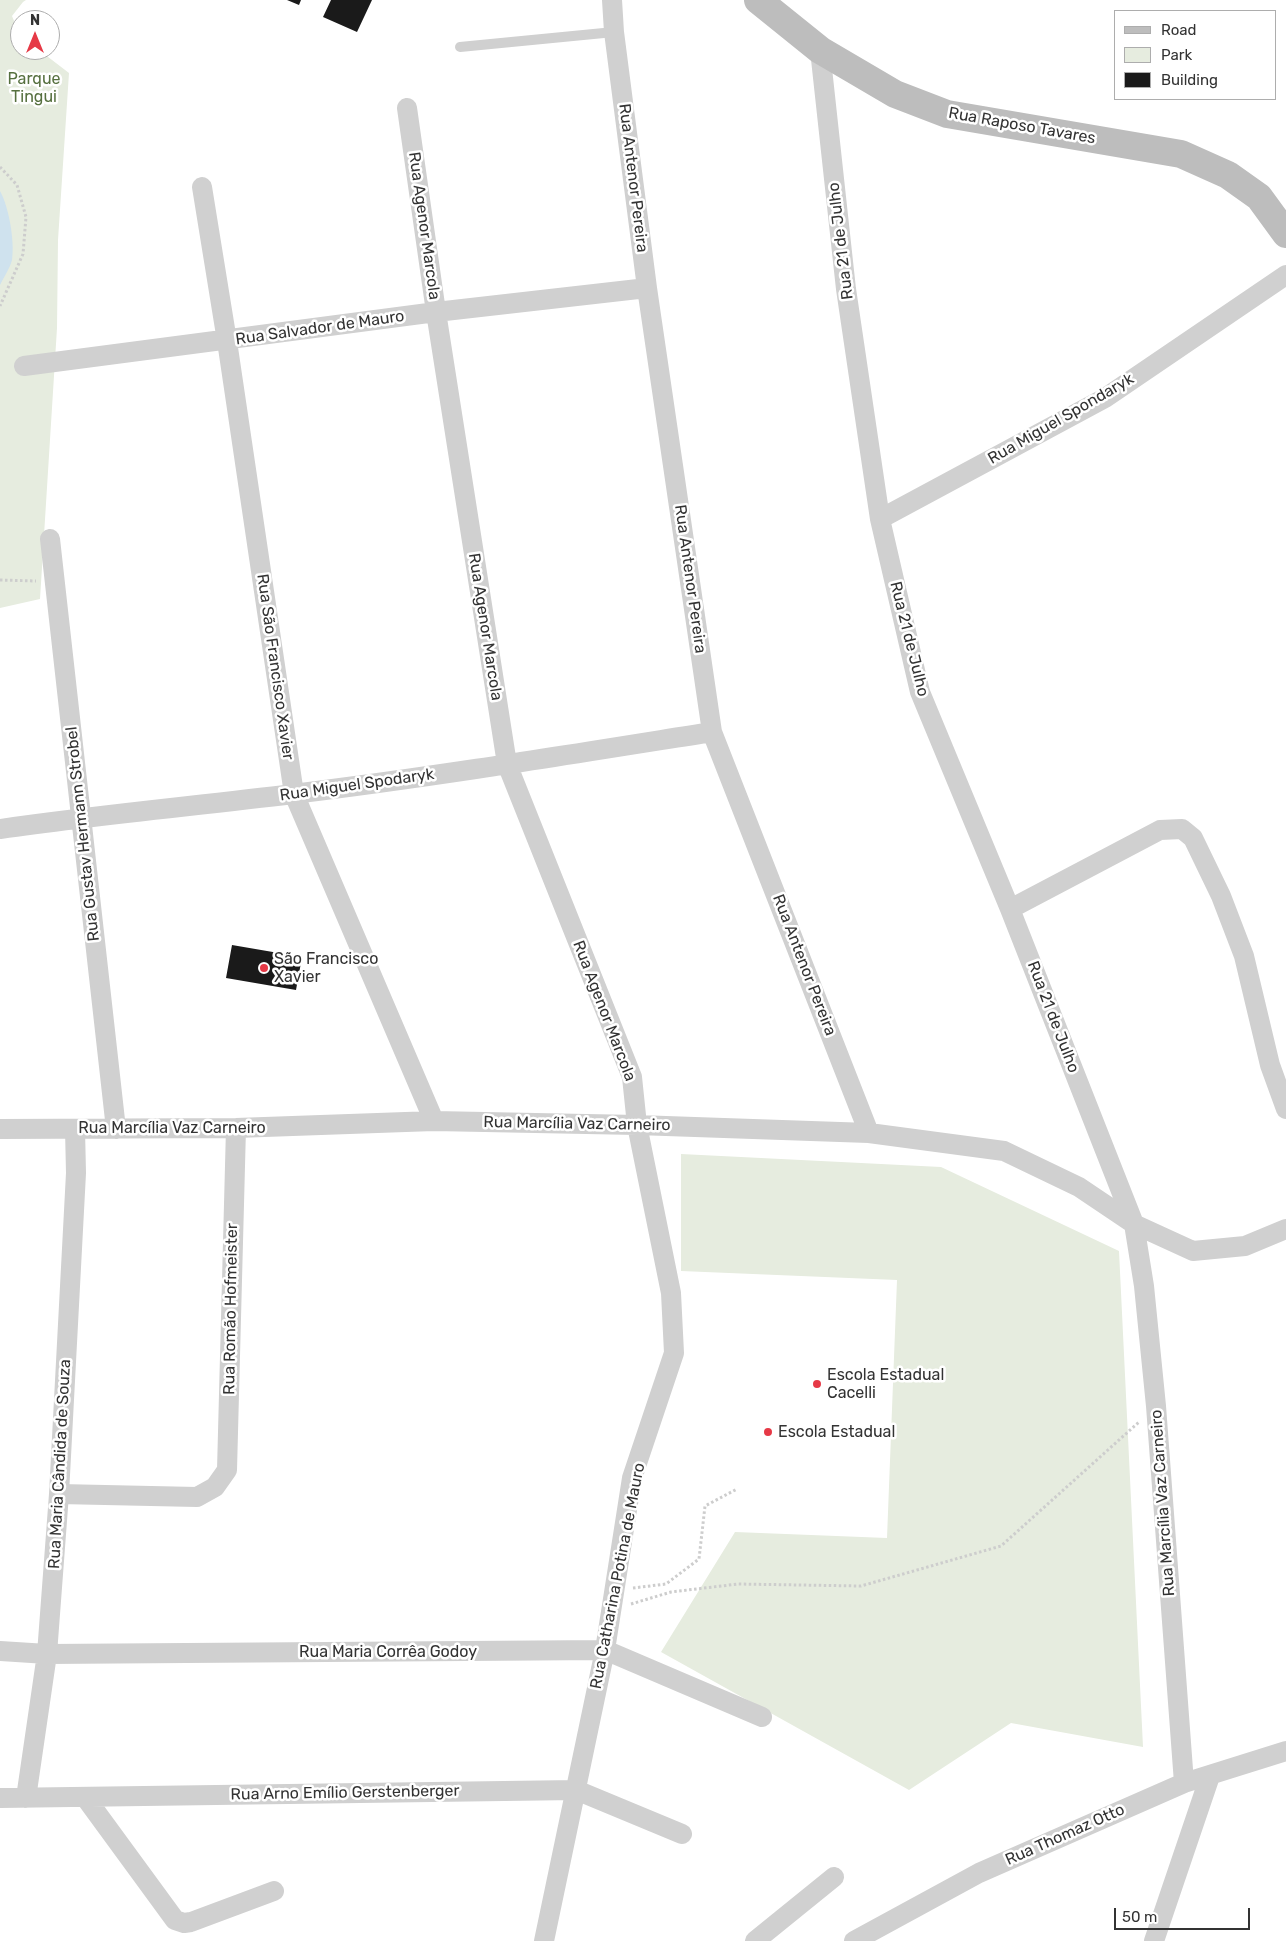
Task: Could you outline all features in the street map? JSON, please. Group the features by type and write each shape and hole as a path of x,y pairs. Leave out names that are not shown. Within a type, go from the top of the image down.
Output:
{"main road":[{"name":"Rua Raposo Tavares","path":"758,0 820,50 895,94 947,114 1181,154 1228,175 1259,197 1286,234"}],"street":[{"name":"Rua Antenor Pereira","path":"612,0 614,32 647,288 712,732 869,1133"},
{"name":"Rua 21 de Julho","path":"820,50 846,290 880,519 920,692 1010,909 1134,1224"},
{"name":"Rua Agenor Marcola","path":"407,108 436,312 507,764 632,1077 637,1125"},
{"name":"Rua São Francisco Xavier","path":"202,187 227,341 294,794 434,1121"},
{"name":"Rua Miguel Spondaryk","path":"880,519 1105,398 1286,275"},
{"name":"Rua Salvador de Mauro","path":"24,366 227,341 436,312 647,288"},
{"name":"Rua Gustav Hermann Strobel","path":"50,539 116,1129"},
{"name":"Rua Miguel Spodaryk","path":"0,829 294,794 507,764 712,732"},
{"path":"1010,909 1160,830 1182,829 1194,838 1244,956 1270,1065 1286,1109"},
{"name":"Rua Marcília Vaz Carneiro","path":"0,1129 236,1128 434,1121 637,1125 869,1133 1004,1151 1079,1187 1134,1224 1193,1252 1245,1246 1286,1229"},
{"name":"Rua Catharina Potina de Mauro","path":"544,1941 605,1650 632,1478 674,1353 671,1293 637,1125"},
{"name":"Rua Romão Hofmeister","path":"59,1494 197,1497 215,1487 227,1470 236,1128"},
{"name":"Rua Maria Cândida de Souza","path":"26,1798 47,1654 59,1494 76,1173 75,1129"},
{"name":"Rua Marcília Vaz Carneiro","path":"1134,1224 1144,1286 1156,1406 1184,1783"},
{"name":"Rua Maria Corrêa Godoy","path":"0,1651 47,1654 605,1650 762,1717"},
{"name":"Rua Thomaz Otto","path":"854,1941 979,1873 1184,1783 1286,1751"},
{"path":"1156,1935 1210,1776"},
{"name":"Rua Arno Emílio Gerstenberger","path":"0,1798 576,1790 682,1834"},
{"path":"85,1797 175,1920 184,1923 191,1922 274,1891"},
{"path":"755,1941 834,1877"}],"lane":[{"path":"460,47 614,32"}],"path":[{"path":"0,167 17,185 26,217 23,254 0,306"},
{"path":"0,580 54,581"},
{"path":"629,1605 672,1592 738,1584 861,1586 1001,1546 1156,1406"},
{"path":"614,1590 666,1584 699,1559 704,1506 737,1489"}],"green space":[{"name":"Parque Tingui","path":"0,0 26,0 17,10 10,10 10,60 52,60 69,73 58,240 57,328 40,599 0,608"},
{"path":"681,1154 941,1167 1119,1251 1143,1747 1011,1723 909,1790 661,1652 735,1532 887,1538 897,1280 681,1271"}],"water":[{"path":"0,191 9,215 13,253 11,263 0,285"}],"building":[{"path":"287,0 301,0 299,5"},
{"path":"331,0 372,0 357,32 323,17"},
{"name":"São Francisco Xavier","path":"232,945 302,957 296,990 226,978"}],"place":[{"name":"São Francisco Xavier","path":"264,968"},
{"name":"Escola Estadual Cacelli","path":"817,1384"},
{"name":"Escola Estadual","path":"768,1432"}]}
